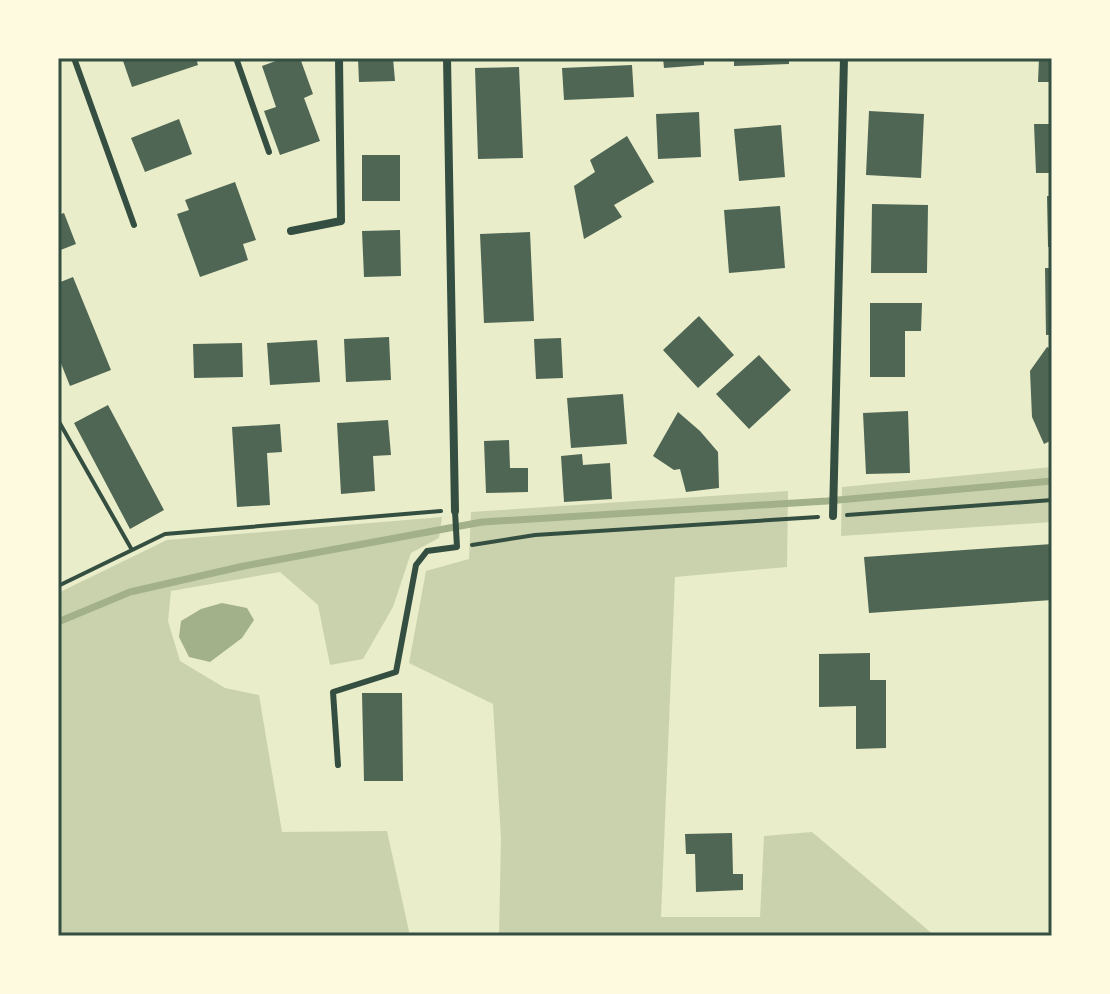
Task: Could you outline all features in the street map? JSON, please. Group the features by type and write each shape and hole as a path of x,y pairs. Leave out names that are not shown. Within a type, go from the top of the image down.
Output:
{"street":[{"path":"291,231 341,221 339,58"},
{"path":"447,58 455,511"},
{"path":"833,512 844,58"}],"lane":[{"path":"74,58 134,225"},
{"path":"236,58 269,152"},
{"path":"338,765 333,692 396,672 416,565 427,551 457,547 455,511"}],"path":[{"path":"58,420 132,551"},
{"path":"457,547 535,535 833,512 1052,500"},
{"path":"58,586 165,534 455,511"}],"shaded area":[{"path":"1052,467 1052,522 841,536 842,487"},
{"path":"788,491 787,567 675,577 661,917 760,917 764,836 812,832 935,936 499,936 501,838 493,704 409,663 426,571 469,559 471,512"},
{"path":"442,517 439,538 411,553 393,607 363,659 330,665 318,605 280,572 171,591 168,621 180,661 225,688 259,695 282,832 387,831 410,936 58,936 58,593 167,540"},
{"path":"222,603 247,608 254,620 242,638 210,662 189,657 179,637 181,621 201,609"}],"building":[{"path":"122,58 196,58 198,65 132,87"},
{"path":"284,58 300,58 313,94 304,98 320,141 280,155 264,111 276,107 262,66"},
{"path":"358,58 393,58 395,81 359,82"},
{"path":"663,58 704,58 704,65 664,68"},
{"path":"734,58 789,58 789,64 734,66"},
{"path":"1039,58 1052,58 1052,82 1038,82"},
{"path":"632,65 634,97 564,100 562,68"},
{"path":"519,67 523,158 478,159 475,68"},
{"path":"869,111 924,114 921,178 866,175"},
{"path":"699,112 701,157 658,159 656,114"},
{"path":"179,119 192,154 145,172 131,138"},
{"path":"1034,124 1052,124 1052,173 1036,173"},
{"path":"781,125 785,177 739,181 734,129"},
{"path":"627,136 654,182 614,205 622,217 584,239 574,186 595,172 590,160"},
{"path":"362,155 400,155 400,201 362,201"},
{"path":"235,182 256,240 243,244 248,260 200,277 177,214 189,210 185,200"},
{"path":"1047,196 1052,196 1052,247 1048,247"},
{"path":"872,204 928,205 927,273 871,273"},
{"path":"780,206 785,268 729,273 724,210"},
{"path":"64,213 76,244 58,251 58,215"},
{"path":"400,230 401,276 364,277 362,231"},
{"path":"530,232 534,321 484,323 480,234"},
{"path":"1045,268 1052,268 1052,335 1046,335"},
{"path":"73,277 111,370 70,386 58,356 58,283"},
{"path":"870,303 922,303 921,331 905,331 905,377 870,377"},
{"path":"699,316 734,355 698,388 663,350"},
{"path":"389,337 391,380 346,382 344,339"},
{"path":"561,338 563,378 536,379 534,339"},
{"path":"317,340 320,382 270,385 267,343"},
{"path":"242,343 243,377 194,378 193,344"},
{"path":"1047,347 1052,349 1052,440 1044,444 1032,417 1030,371"},
{"path":"759,355 791,390 749,429 716,394"},
{"path":"623,394 627,444 571,448 567,398"},
{"path":"108,405 164,510 130,529 74,423"},
{"path":"908,411 910,473 866,474 863,413"},
{"path":"678,412 718,452 719,488 686,492 680,469 674,470 653,456"},
{"path":"388,420 391,455 373,456 375,491 341,494 337,423"},
{"path":"280,424 282,452 267,453 270,505 237,507 232,427"},
{"path":"509,440 510,468 528,468 528,492 486,493 484,441"},
{"path":"582,454 583,465 610,463 612,499 564,502 561,456"},
{"path":"1052,544 1052,600 869,613 864,557"},
{"path":"870,653 870,680 886,680 886,748 856,749 856,706 819,707 819,654"},
{"path":"362,693 402,693 403,781 364,781"},
{"path":"732,833 733,874 743,874 743,890 696,892 695,854 686,854 685,834"}],"waterway":[{"path":"58,622 130,592 244,566 482,522 827,501 1052,481"}]}
